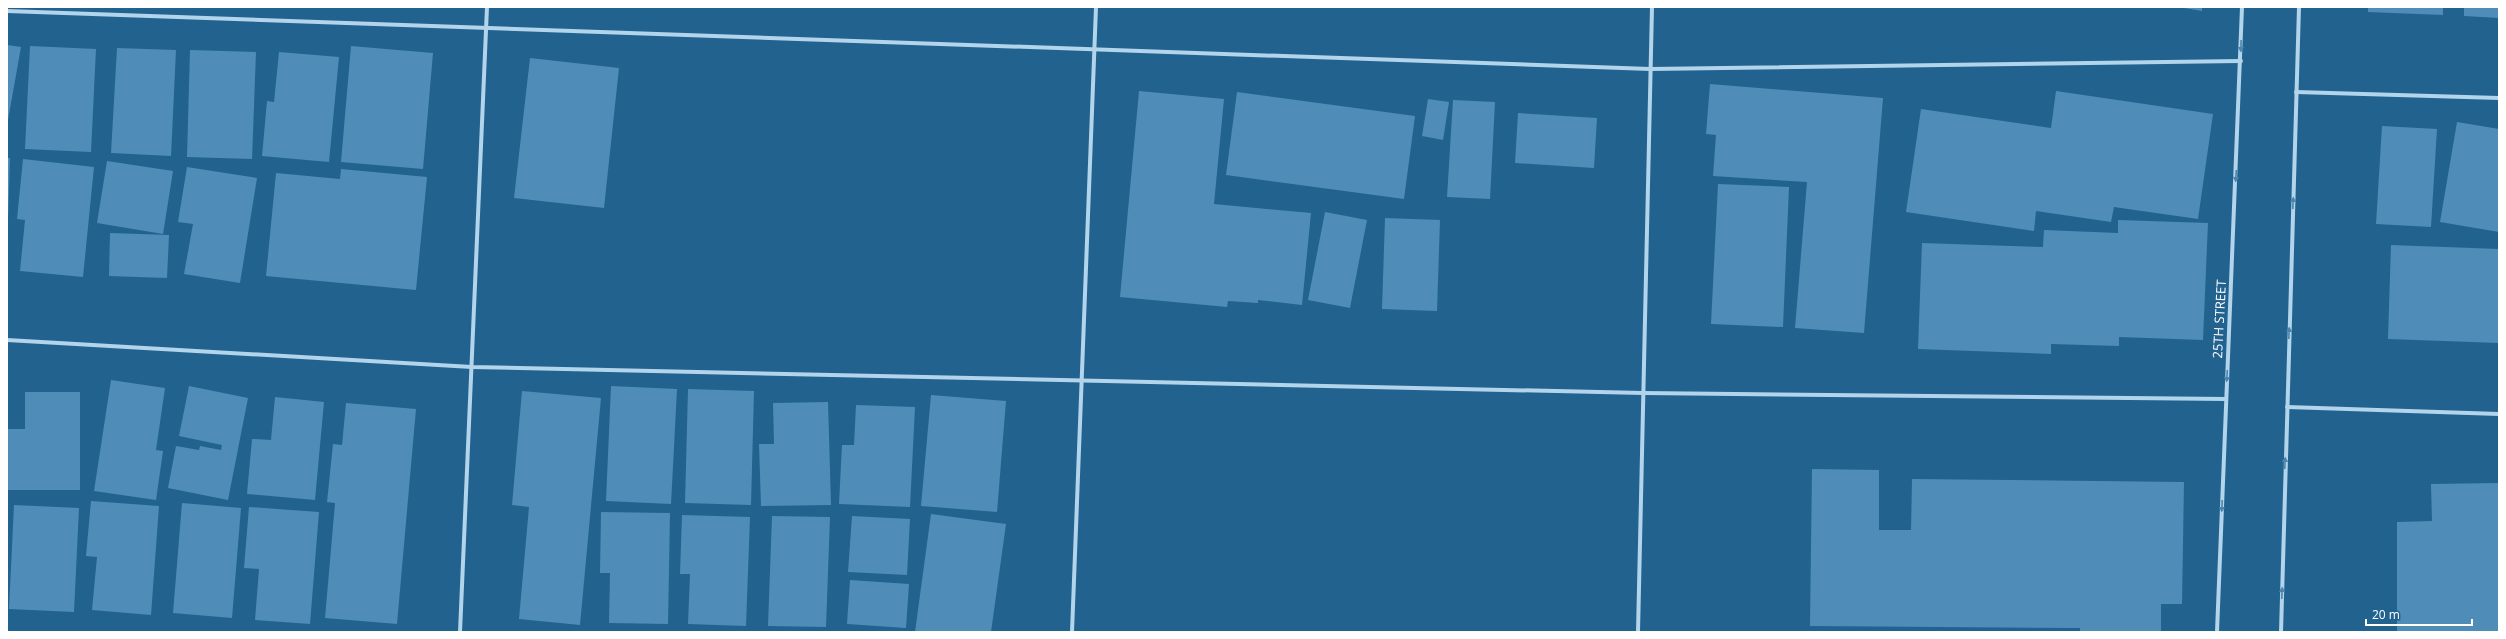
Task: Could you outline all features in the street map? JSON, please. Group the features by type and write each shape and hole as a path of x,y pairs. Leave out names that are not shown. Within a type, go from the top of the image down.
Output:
{"street":[{"path":"460,632 487,7"},
{"path":"1072,632 1096,7"},
{"path":"1638,632 1652,7"},
{"name":"25TH STREET","path":"2217,632 2242,7"},
{"path":"2281,632 2299,7"},
{"path":"7,11 1650,69 2241,61"},
{"path":"2296,92 2499,98"},
{"path":"7,340 472,367 1643,393 2226,398"},
{"path":"2287,407 2499,414"}],"building":[{"path":"2178,7 2202,7 2202,11"},
{"path":"2368,7 2443,7 2443,15 2368,12"},
{"path":"2464,7 2499,7 2499,18 2464,16"},
{"path":"7,45 21,47 8,120 7,120"},
{"path":"30,46 96,49 91,152 25,149"},
{"path":"351,46 433,53 423,169 341,162"},
{"path":"117,48 176,50 171,156 111,153"},
{"path":"190,50 256,52 252,159 187,157"},
{"path":"279,52 339,57 329,162 262,156 267,101 274,102"},
{"path":"530,58 619,68 604,208 514,198"},
{"path":"1710,84 1883,98 1864,333 1795,328 1807,182 1713,176 1716,135 1706,134"},
{"path":"1139,91 1224,99 1214,204 1311,213 1302,305 1258,300 1258,303 1228,301 1227,307 1120,297"},
{"path":"2056,91 2213,114 2198,219 2114,207 2111,222 2036,211 2034,231 1906,212 1921,109 2051,128"},
{"path":"1237,92 1415,116 1404,199 1226,175"},
{"path":"1428,99 1449,102 1443,140 1422,136"},
{"path":"1453,100 1495,102 1490,199 1447,197"},
{"path":"1518,113 1597,118 1594,168 1515,163"},
{"path":"2457,122 2499,129 2499,232 2440,222"},
{"path":"2382,126 2437,129 2431,227 2376,224"},
{"path":"7,158 10,158 8,220 7,220"},
{"path":"23,159 94,167 83,277 20,271 25,220 17,219"},
{"path":"107,161 173,171 163,234 97,223"},
{"path":"187,167 257,178 240,283 184,274 193,224 178,222"},
{"path":"341,169 427,177 416,290 266,276 276,173 340,179"},
{"path":"1718,184 1789,187 1783,327 1711,324"},
{"path":"1325,212 1367,220 1350,308 1308,300"},
{"path":"1385,218 1440,220 1437,311 1382,309"},
{"path":"2118,220 2208,223 2203,340 2119,337 2119,346 2051,344 2051,354 1918,349 1922,243 2043,247 2044,230 2118,233"},
{"path":"110,233 169,235 167,278 109,276"},
{"path":"2391,245 2499,249 2499,343 2388,339"},
{"path":"111,380 165,388 156,450 163,451 156,500 94,491"},
{"path":"189,386 248,398 228,500 168,488 176,446 199,450 200,446 221,450 222,445 179,436"},
{"path":"611,386 677,389 671,504 606,501"},
{"path":"688,389 754,391 751,505 685,503"},
{"path":"522,391 601,398 580,625 519,619 529,507 512,505"},
{"path":"25,392 80,392 80,490 7,490 7,429 25,429"},
{"path":"931,395 1006,401 997,512 921,506"},
{"path":"275,397 324,402 315,500 247,494 252,439 271,440"},
{"path":"828,402 831,505 761,506 759,444 774,444 773,403"},
{"path":"346,403 416,409 397,624 325,618 335,503 327,502 333,444 342,445"},
{"path":"856,405 915,407 910,507 839,504 842,445 854,445"},
{"path":"1812,469 1879,470 1879,530 1911,530 1912,479 2184,482 2182,604 2161,604 2161,632 2080,632 2080,628 1810,626"},
{"path":"2499,483 2498,632 2397,632 2397,522 2432,521 2431,484"},
{"path":"91,501 159,506 151,615 92,610 97,557 86,556"},
{"path":"182,503 241,508 232,618 173,613"},
{"path":"14,505 79,508 74,612 9,609"},
{"path":"249,507 319,512 310,624 255,620 259,569 244,568"},
{"path":"601,512 670,513 668,624 609,623 610,573 600,573"},
{"path":"931,514 1006,524 991,632 915,632"},
{"path":"682,515 750,517 746,626 688,624 690,574 680,574"},
{"path":"772,516 830,517 826,627 768,626"},
{"path":"852,516 910,519 907,575 848,572"},
{"path":"850,580 909,584 906,628 847,624"}]}
